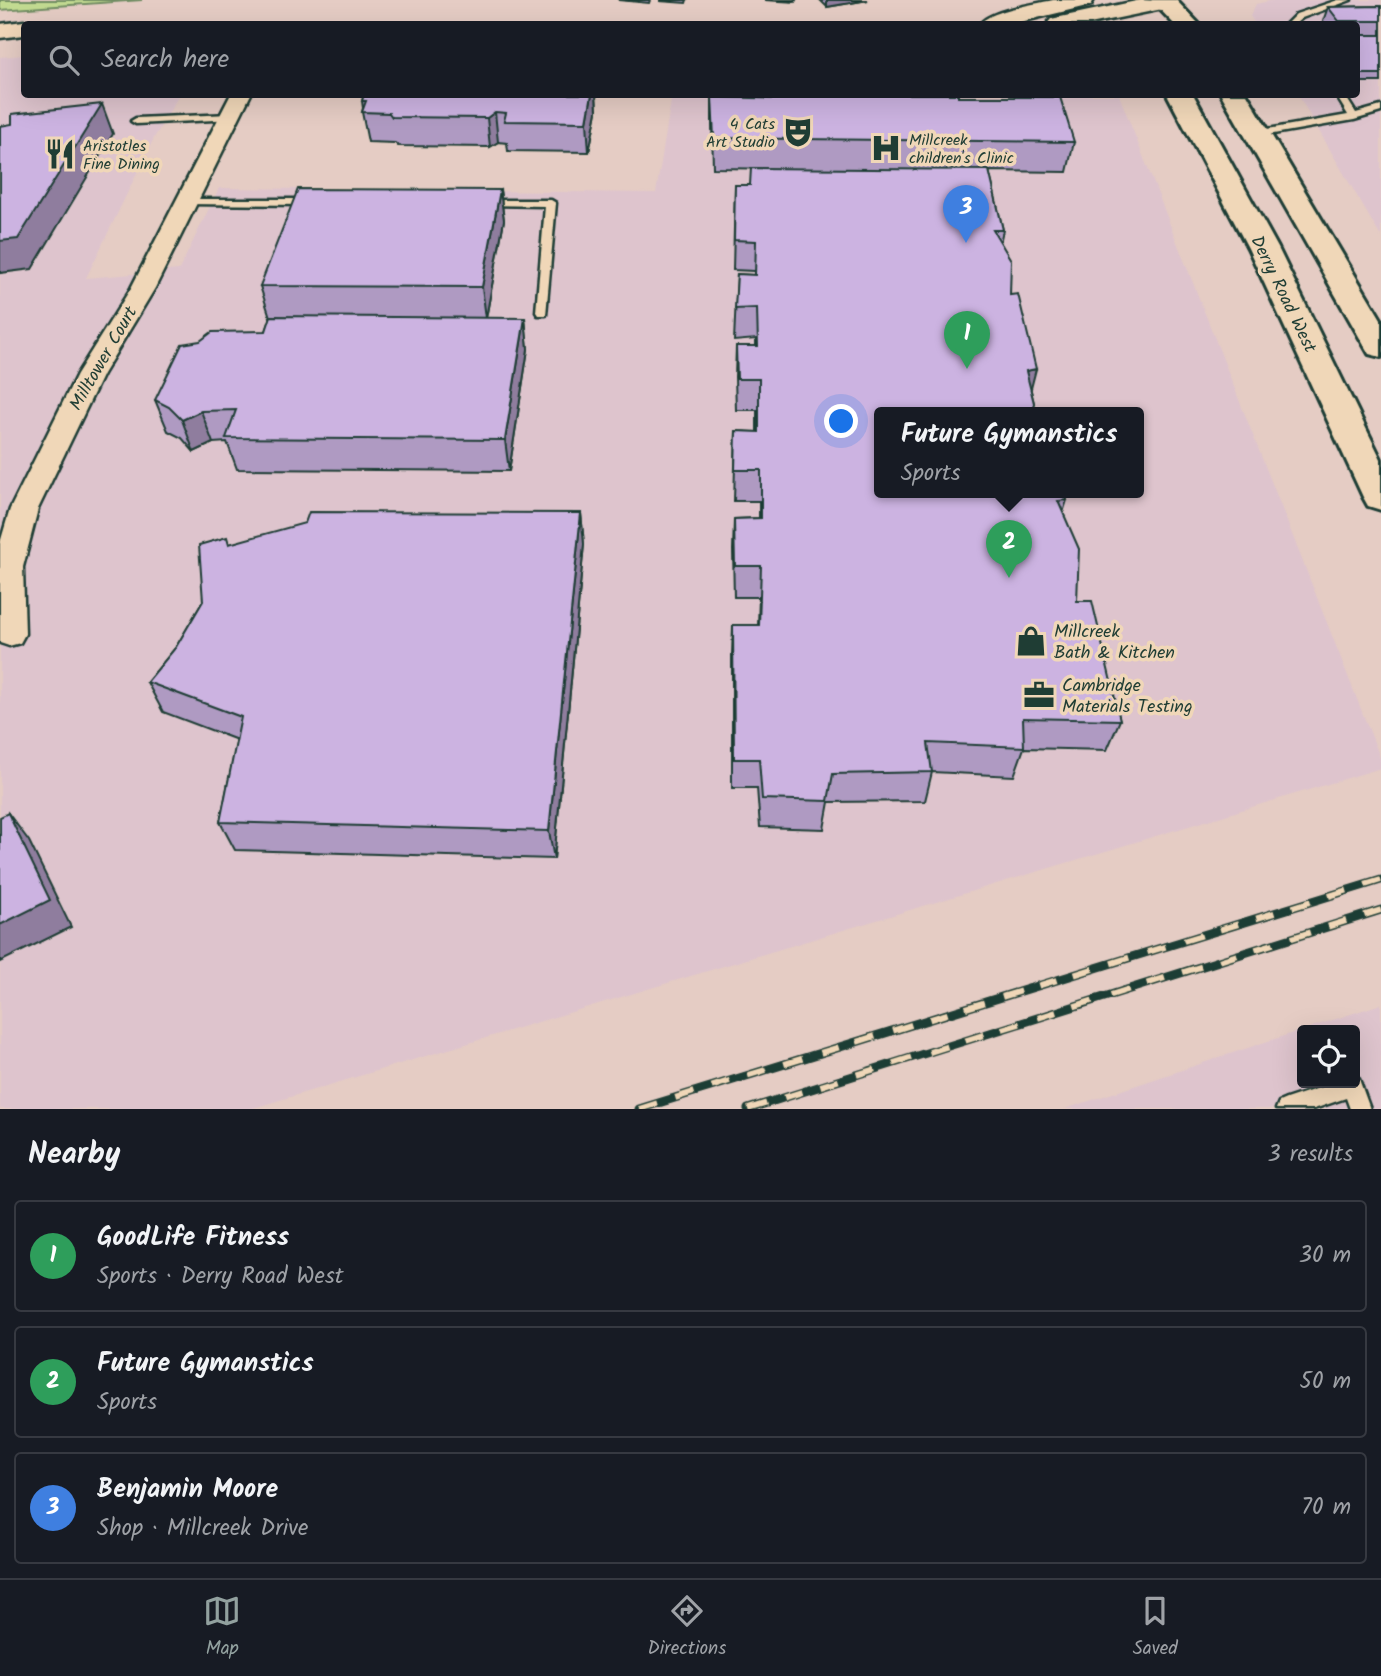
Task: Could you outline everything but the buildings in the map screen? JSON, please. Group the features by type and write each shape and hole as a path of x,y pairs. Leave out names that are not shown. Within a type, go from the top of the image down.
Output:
{"main road":[{"path":"1166,7 1183,21"},
{"name":"Derry Road West","path":"1182,98 1263,248 1381,497"},
{"path":"1236,98 1381,347"}],"street":[{"path":"1000,21 1083,0"},
{"path":"1078,21 1166,7"},
{"path":"0,31 21,28"},
{"name":"Milltower Court","path":"5,640 8,567 24,509 90,374 143,288 236,106"}],"lane":[{"path":"1293,21 1299,16 1348,0"},
{"path":"1329,8 1356,8"},
{"path":"1342,98 1354,117"},
{"path":"136,121 236,106"},
{"path":"1256,134 1354,117 1381,109"},
{"path":"188,202 318,202"},
{"path":"469,203 551,203 542,312"},
{"path":"1286,1109 1352,1086 1360,1109"}],"shaded area":[{"path":"1274,0 1381,0 1381,237 1300,98 1360,98 1360,21 1253,21 1250,16 1256,4"},
{"path":"21,55 21,98 177,98 154,138 86,278 179,270 219,188 656,193 672,98 1120,98 1381,760 1381,768 250,1109 0,1109 0,57"},
{"path":"1381,1004 1381,1109 1065,1109 1297,1032 1297,1088 1360,1088 1360,1025 1318,1025"}],"green space":[{"path":"0,0 142,0 0,10"}],"railway":[{"path":"639,1109 1381,880"},
{"path":"748,1109 1381,910"}],"place":[{"name":"4 Cats Art Studio","path":"798,132"},
{"name":"Millcreek children's Clinic","path":"886,148"},
{"name":"Aristotles Fine Dining","path":"60,154"},
{"name":"Benjamin Moore","path":"966,243"},
{"name":"GoodLife Fitness","path":"967,369"},
{"name":"Future Gymanstics","path":"1009,578"},
{"name":"Millcreek Bath & Kitchen","path":"1031,641"},
{"name":"Cambridge Materials Testing","path":"1039,695"}]}
